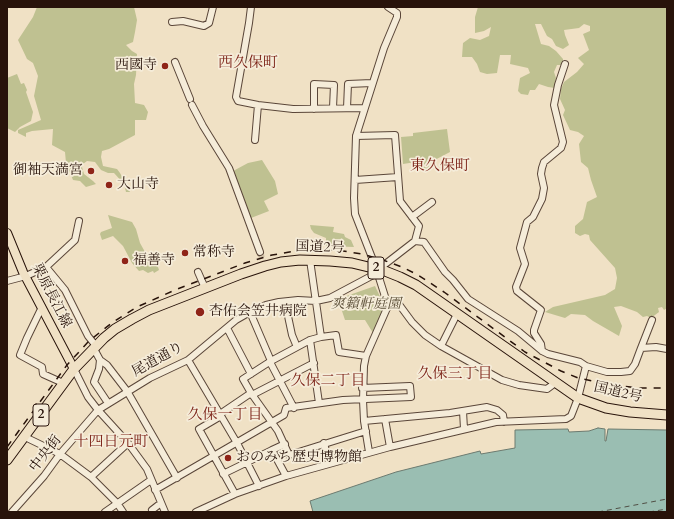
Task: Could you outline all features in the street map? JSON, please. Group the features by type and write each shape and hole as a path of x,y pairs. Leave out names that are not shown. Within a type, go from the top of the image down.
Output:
{"highway":[{"name":"国道2号","path":"7,460 74,369 108,334 132,318 264,264 310,260 342,262 400,277 416,285 578,398 606,408 667,415"}],"main road":[{"name":"栗原長江線","path":"7,233 26,276 74,369"}],"street":[{"path":"172,22 183,21 204,26 209,23 213,7"},
{"path":"251,7 236,97 238,101 294,109 364,108"},
{"path":"369,452 362,400 364,366 366,356 387,308 387,300 355,214 354,198 356,136 384,48 397,17 397,13 388,7"},
{"path":"175,62 191,102 203,126 229,168 260,252"},
{"path":"542,351 541,344 534,333 541,310 517,291 516,287 525,264 520,248 527,222 533,217 542,199 544,188 541,174 542,168 544,162 561,148 563,142 554,106 558,85 565,64"},
{"path":"347,108 348,84 372,83"},
{"path":"314,109 314,84 334,85 333,108"},
{"path":"255,140 258,105"},
{"path":"356,136 395,135 400,201 419,226 415,241 424,242 444,272 453,280 468,299 518,331 542,351 548,354 580,362 586,366 607,372 630,371 636,364 652,320"},
{"path":"355,180 398,177"},
{"path":"412,216 432,202"},
{"path":"7,281 26,276 46,267 75,240 79,221"},
{"name":"尾道通り","path":"98,410 150,378 188,360 236,320 250,312 266,305 285,302 316,301 330,298 377,271 415,241"},
{"path":"310,260 321,337"},
{"path":"46,267 65,290 95,347 100,360 99,370 94,382 83,386"},
{"path":"198,272 205,288"},
{"path":"387,300 398,303 412,322 425,335 441,346 502,380 519,385 547,389 555,383"},
{"path":"285,302 292,335 297,347"},
{"path":"42,306 20,354 42,367 43,374 63,383"},
{"path":"250,312 271,362 294,408"},
{"path":"441,346 457,314"},
{"path":"227,328 251,374"},
{"path":"366,356 339,352 336,335 321,337 310,340 243,379 285,444 289,455 366,431"},
{"path":"310,340 319,404"},
{"path":"641,348 656,346 667,349"},
{"path":"100,360 107,365 127,391 177,478"},
{"path":"188,360 237,443 259,486"},
{"path":"235,494 199,429 252,394 314,363"},
{"path":"196,512 235,494 286,476 369,452 504,422 566,419 571,416 578,398 586,366"},
{"path":"74,369 88,397 128,443 146,469 166,512"},
{"path":"94,382 108,403"},
{"path":"155,490 284,415 286,408 343,400 411,397 410,386 362,388"},
{"path":"364,421 488,407 497,410 503,415 504,422"},
{"name":"中央街","path":"12,512 44,476 60,454 98,410"},
{"path":"463,411 464,430"},
{"path":"385,419 390,447"},
{"path":"25,437 60,454 91,477 117,503 123,512"},
{"path":"91,477 128,443"},
{"path":"223,474 285,444"},
{"path":"324,444 329,463"},
{"path":"272,450 286,476"},
{"path":"105,512 151,480"},
{"path":"152,511 161,503"}],"green space":[{"path":"37,7 134,7 137,20 133,42 126,45 137,54 134,84 135,103 144,105 148,112 146,120 135,120 135,135 109,149 102,151 101,157 103,166 117,169 130,192 126,192 124,184 114,173 108,173 101,170 95,162 87,161 82,167 84,174 96,184 86,187 80,181 73,180 66,163 65,152 52,145 53,129 32,131 26,133 26,137 18,133 18,130 41,120 34,96 38,76 33,63 27,59 18,40 33,17"},
{"path":"478,7 667,7 667,308 664,310 662,307 658,308 659,312 651,318 647,316 643,317 637,312 621,306 614,307 622,326 619,336 585,315 571,314 565,318 545,312 553,307 605,295 615,289 617,278 615,268 590,240 589,235 585,234 580,236 575,233 575,226 583,219 587,202 597,197 588,168 581,162 579,144 584,136 578,132 570,130 563,115 565,110 560,99 561,89 564,82 577,72 584,64 578,58 589,50 583,34 590,31 590,26 584,24 579,28 564,30 569,45 563,49 556,46 552,39 547,36 541,24 535,24 541,44 549,46 556,51 563,59 563,65 557,65 554,72 556,78 555,88 539,84 535,90 530,90 528,95 521,94 518,91 520,78 530,73 528,68 510,64 511,55 500,55 497,73 487,74 480,72 472,57 462,57 463,43 470,38 480,40 489,36 491,27 484,31 475,33 475,17"},
{"path":"17,74 21,84 24,83 27,90 26,92 33,112 31,121 20,127 15,132 7,128 7,78"},
{"path":"447,129 450,152 429,163 429,171 423,172 422,161 403,164 401,137 413,136 413,133"},
{"path":"262,160 275,181 278,194 264,201 269,211 251,218 233,172 248,163"},
{"path":"108,215 132,222 145,252 155,258 159,270 154,273 153,271 148,273 143,270 139,271 132,263 123,246 113,236 102,240 100,234 101,232 112,228"},
{"path":"310,225 334,227 333,232 344,234 345,237 351,240 354,247 326,246 326,238 314,233"},
{"name":"爽籟軒庭園","path":"375,286 385,307 373,333 365,320 345,320 338,299"}],"water":[{"path":"598,428 605,429 605,441 608,429 667,430 667,512 313,512 310,501 396,472 480,451 481,454 515,448 515,430 568,429 569,432 589,431"}],"ferry route":[{"path":"598,512 667,499"},
{"path":"649,512 667,509"}],"tunnel":[{"path":"260,252 263,261"}],"railway":[{"path":"7,447 67,365 89,341 113,322 137,307 175,290 245,263 272,255 296,251 337,250 362,254 402,267 418,275 444,292 525,352 561,371 578,378 613,385 638,388 667,388"}],"place":[{"name":"西國寺","path":"165,66"},
{"name":"御袖天満宮","path":"91,171"},
{"name":"大山寺","path":"109,185"},
{"name":"常称寺","path":"185,253"},
{"name":"福善寺","path":"125,261"},
{"name":"杏佑会笠井病院","path":"200,312"},
{"name":"おのみち歴史博物館","path":"228,458"}],"district":[{"name":"西久保町","path":"248,64"},
{"name":"東久保町","path":"440,167"},
{"name":"久保三丁目","path":"455,375"},
{"name":"久保二丁目","path":"328,382"},
{"name":"久保一丁目","path":"225,416"},
{"name":"十四日元町","path":"111,443"}]}
